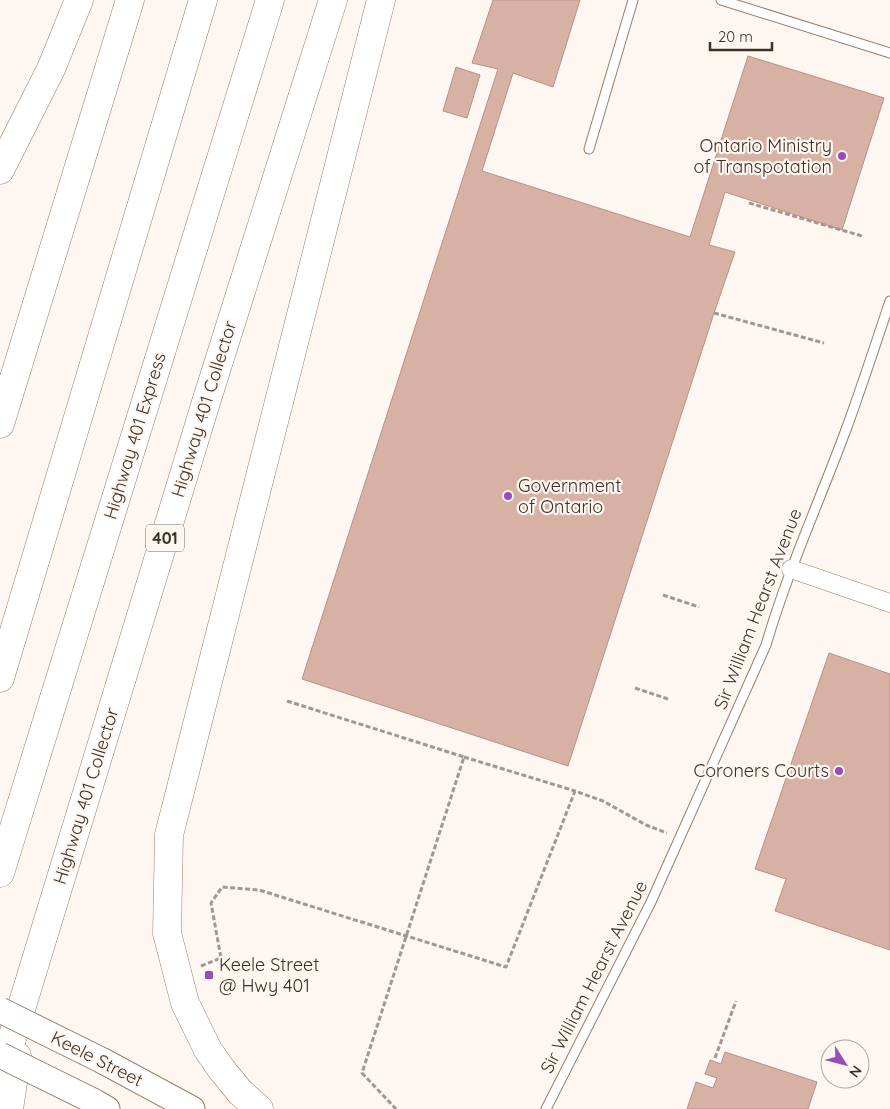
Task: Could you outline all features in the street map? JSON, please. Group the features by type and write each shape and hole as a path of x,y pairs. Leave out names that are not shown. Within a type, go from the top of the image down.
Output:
{"highway":[{"path":"0,170 51,69 79,0"},
{"path":"0,424 130,0"},
{"path":"0,678 203,0"},
{"name":"Highway 401 Express","path":"0,872 270,0"},
{"name":"Highway 401 Collector","path":"0,1078 207,399 333,0"},
{"path":"259,1109 240,1092 208,1050 185,1003 167,933 169,834 381,0"},
{"path":"9,1109 26,994"}],"main road":[{"name":"Keele Street","path":"0,1010 103,1061 192,1109"},
{"path":"0,1055 101,1106"}],"street":[{"path":"791,569 890,602"}],"lane":[{"path":"589,149 633,0"},
{"path":"721,0 890,53"},
{"name":"Sir William Hearst Avenue","path":"546,1109 647,910 766,644 791,569 847,427 890,301"}],"path":[{"path":"748,203 862,236"},
{"path":"714,313 824,343"},
{"path":"663,595 699,607"},
{"path":"635,688 668,699"},
{"path":"287,701 603,801 646,825 679,838"},
{"path":"396,1109 362,1073 464,757"},
{"path":"198,968 221,958 211,903 222,887 259,890 506,967 574,791"},
{"path":"715,1058 736,1001"}],"building":[{"name":"Government of Ontario","path":"493,0 580,0 553,87 513,73 482,171 690,237 748,56 884,98 842,230 725,192 709,245 735,252 568,766 302,679 498,69 472,63"},
{"path":"456,67 480,75 467,118 443,111"},
{"name":"Coroners Courts","path":"829,653 890,674 890,950 775,911 786,879 755,869"},
{"path":"725,1052 817,1082 808,1109 687,1109 696,1082 713,1088 717,1078 705,1074 710,1060 721,1064"}],"place":[{"name":"Ontario Ministry of Transpotation","path":"842,156"},
{"name":"Government of Ontario","path":"508,496"},
{"name":"Coroners Courts","path":"839,771"},
{"name":"Keele Street @ Hwy 401","path":"209,975"}]}
